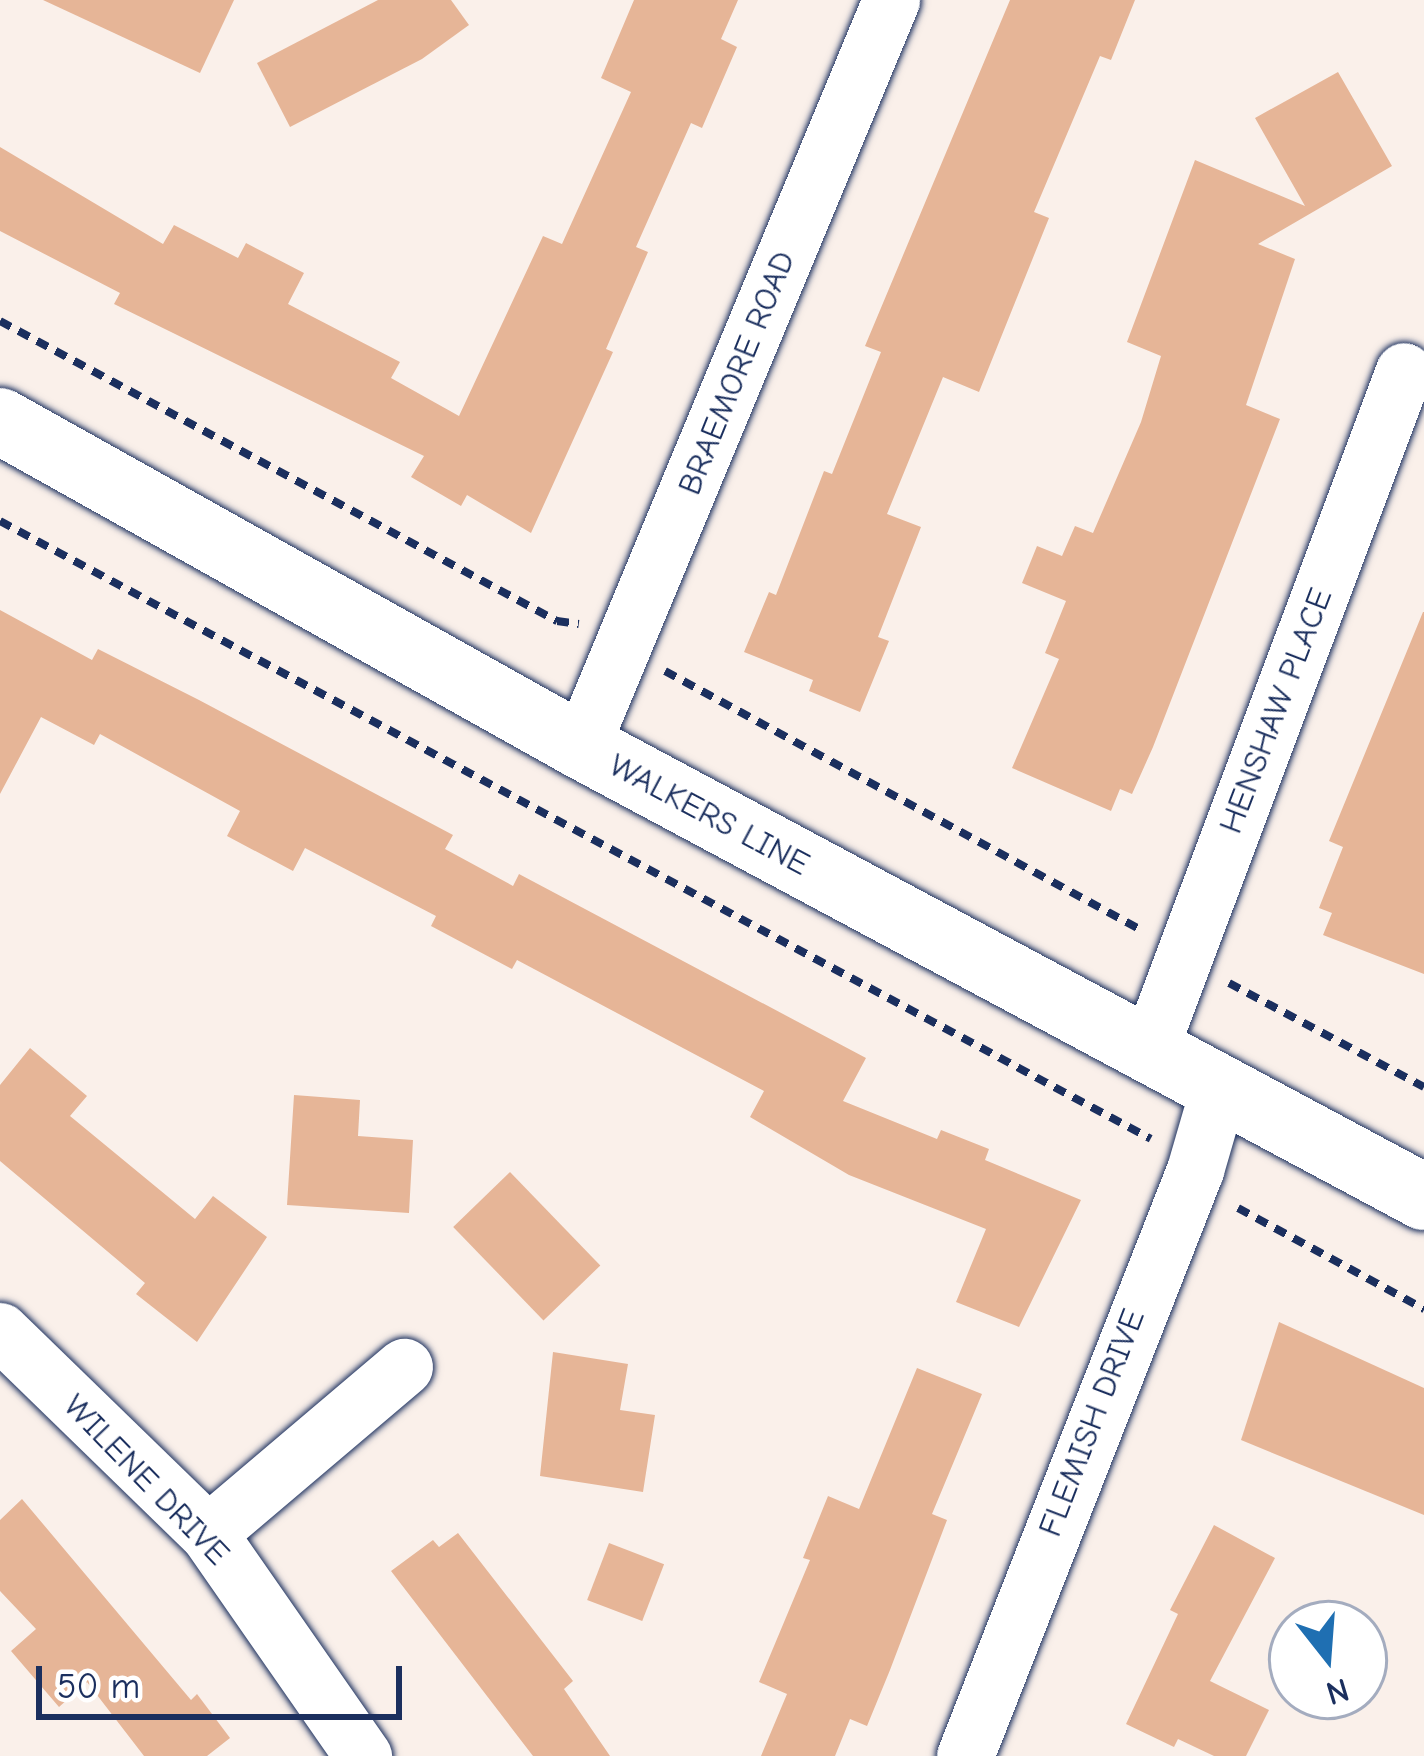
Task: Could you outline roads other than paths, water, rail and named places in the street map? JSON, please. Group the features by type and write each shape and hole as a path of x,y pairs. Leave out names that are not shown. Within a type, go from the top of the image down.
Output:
{"main road":[{"name":"WALKERS LINE","path":"0,421 581,746 1218,1091 1424,1197"}],"street":[{"name":"BRAEMORE ROAD","path":"581,746 891,0"},
{"name":"HENSHAW PLACE","path":"1149,1050 1404,371"},
{"name":"FLEMISH DRIVE","path":"964,1756 1195,1170 1218,1091"},
{"name":"WILENE DRIVE","path":"0,1331 208,1533 363,1756"},
{"path":"208,1533 404,1367"}]}
